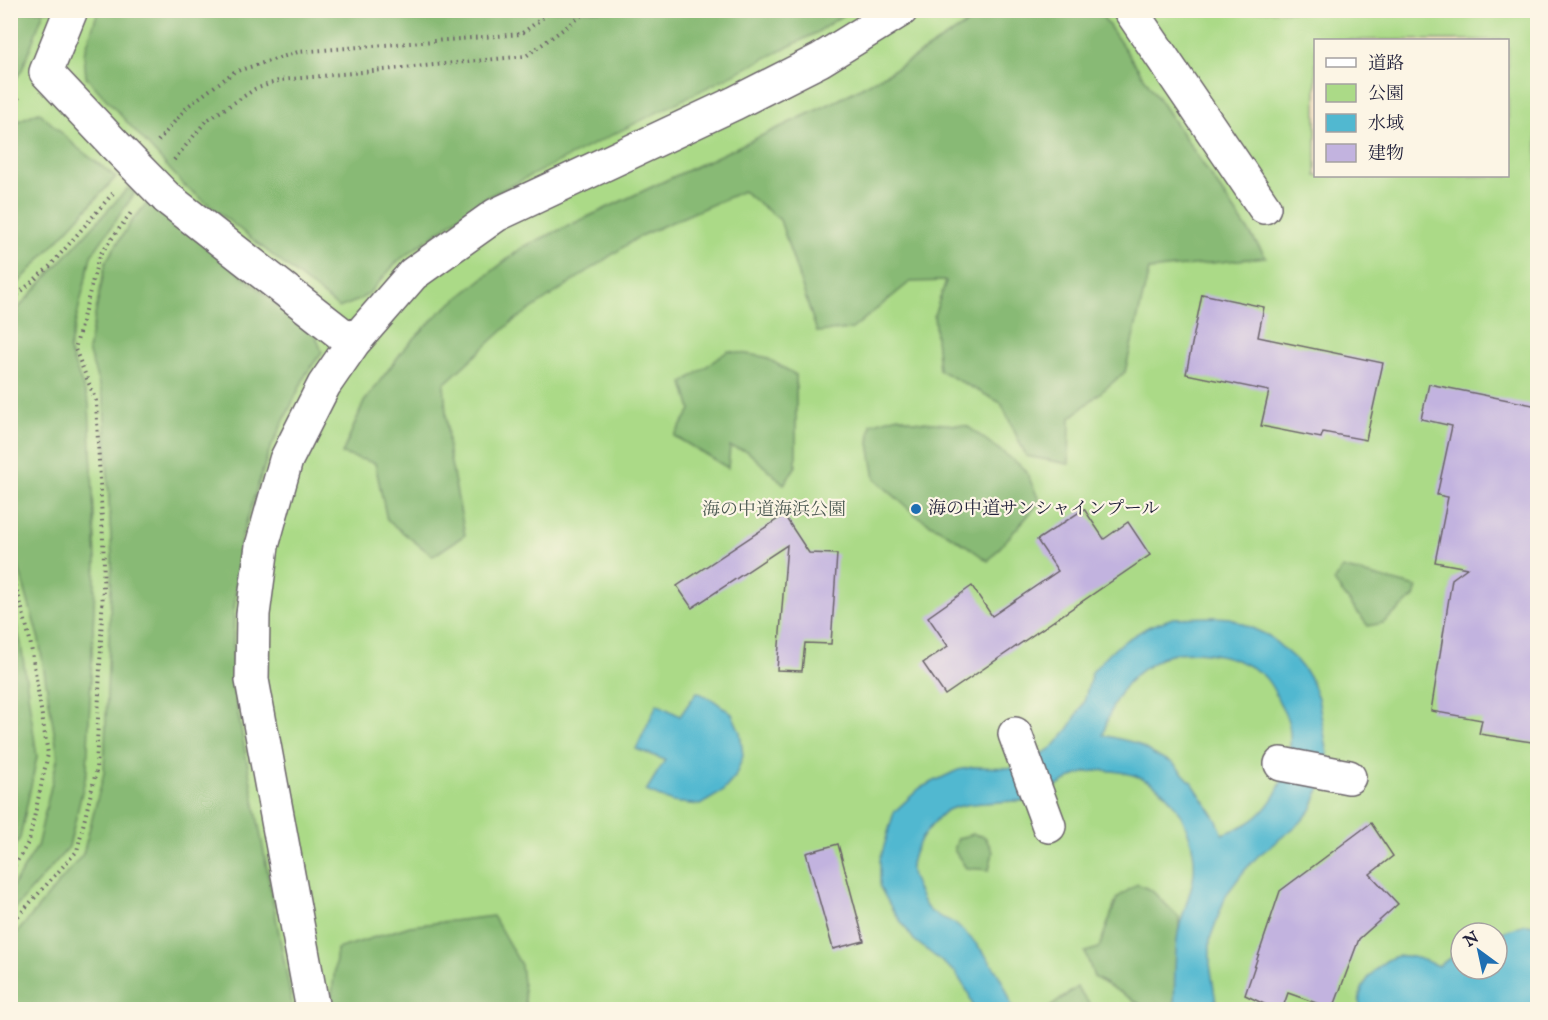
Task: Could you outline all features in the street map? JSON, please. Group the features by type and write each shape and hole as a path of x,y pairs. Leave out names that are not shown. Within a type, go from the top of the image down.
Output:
{"street":[{"path":"71,10 46,72 167,198 353,343"},
{"path":"313,1010 252,680 253,614 262,546 286,460 324,385 353,343 414,274 496,216 735,103 820,60 901,10"},
{"path":"1130,10 1264,207"},
{"path":"1018,743 1046,816"},
{"path":"1287,764 1342,776"}],"path":[{"path":"150,150 188,106 234,72 298,52 521,34 553,10"},
{"path":"170,165 206,121 255,89 281,80 526,56 590,10"},
{"path":"10,304 50,266 120,184"},
{"path":"10,925 77,851 96,772 104,549 96,401 75,350 99,256 135,209"},
{"path":"10,562 30,640 48,754 29,841 10,873"}],"green space":[{"path":"11,10 44,11 22,70 11,86"},
{"path":"98,10 849,11 816,33 484,199 398,261 369,293 339,308 184,185 86,77 84,54"},
{"path":"989,10 1099,11 1266,257 1149,270 1125,372 1070,418 1069,464 1026,456 1001,403 939,370 934,315 946,281 910,282 852,329 817,332 780,220 743,191 640,236 512,322 444,384 449,453 465,535 433,556 387,520 375,463 342,454 364,402 404,349 439,313 523,247 838,100 897,68"},
{"name":"海の中道海浜公園","path":"10,11 1537,11 1537,1009 11,1009"},
{"path":"39,112 79,149 116,177 11,291 11,124"},
{"path":"128,188 135,193 91,256 69,350 89,403 96,561 87,771 69,847 11,913 11,889 37,847 58,756 39,640 11,540 11,321 22,304"},
{"path":"149,201 315,334 322,352 306,374 268,454 241,539 234,611 232,681 293,1009 11,1010 11,940 83,854 104,773 112,559 104,400 88,350 106,261 131,222"},
{"path":"728,351 765,357 796,375 796,466 784,484 747,451 730,447 728,468 674,436 691,410 683,383"},
{"path":"898,416 912,421 967,426 1025,469 1040,502 988,561 917,516 875,479 869,443 871,424"},
{"path":"1342,568 1417,587 1414,597 1383,623 1368,626 1334,582"},
{"path":"10,601 21,644 37,757 20,838 11,853"},
{"path":"973,834 985,837 993,852 989,870 966,868 954,850 958,838"},
{"path":"1137,884 1151,890 1179,917 1180,980 1177,1000 1168,1009 1148,1009 1094,977 1085,952 1099,948 1117,898"},
{"path":"493,916 521,965 526,1009 335,1009 331,1003 337,949 410,926"},
{"path":"1077,987 1093,1009 1046,1009 1049,1008"}],"water":[{"path":"1173,618 1230,618 1269,636 1296,660 1309,676 1318,698 1328,755 1325,777 1311,810 1300,823 1258,856 1226,895 1210,939 1210,964 1217,1009 1174,1009 1178,933 1194,870 1190,837 1186,827 1170,799 1151,783 1126,773 1100,771 1075,776 1031,800 978,803 952,808 937,819 918,845 912,858 911,872 923,902 931,912 952,922 982,951 998,974 1012,1009 974,1009 968,992 955,972 914,940 880,887 880,860 894,812 920,788 958,770 973,767 1014,768 1054,746 1069,728 1084,702 1092,672 1109,653 1148,627","holes":["1173,653 1204,653 1237,660 1263,676 1274,691 1289,725 1287,766 1276,793 1259,815 1245,825 1223,834 1193,784 1173,763 1136,743 1103,735 1115,702 1135,675"]},
{"path":"697,692 732,714 740,732 743,756 735,777 722,792 700,805 672,802 646,791 665,760 636,749 657,704 680,716"},
{"path":"1525,924 1537,925 1537,1009 1360,1009 1360,995 1365,983 1385,961 1398,956 1424,960 1438,966 1449,959 1449,981 1509,981 1509,930"}],"building":[{"path":"1202,294 1264,307 1258,337 1383,363 1366,440 1323,432 1321,438 1261,426 1269,391 1186,374"},
{"path":"1429,384 1538,406 1538,743 1479,734 1482,720 1431,711 1452,579 1467,568 1435,562 1448,497 1437,495 1452,426 1421,419"},
{"path":"1084,509 1104,539 1128,522 1150,555 945,695 923,663 948,646 928,617 972,586 992,616 1058,571 1037,540"},
{"path":"784,515 809,553 837,554 831,644 805,643 802,671 777,670 787,545 692,608 677,586"},
{"path":"1371,823 1393,856 1370,874 1398,904 1359,939 1333,1009 1288,993 1282,1010 1277,1010 1245,995 1280,891"},
{"path":"838,844 864,941 833,949 806,853"}],"place":[{"name":"海の中道サンシャインプール","path":"916,509"}]}
